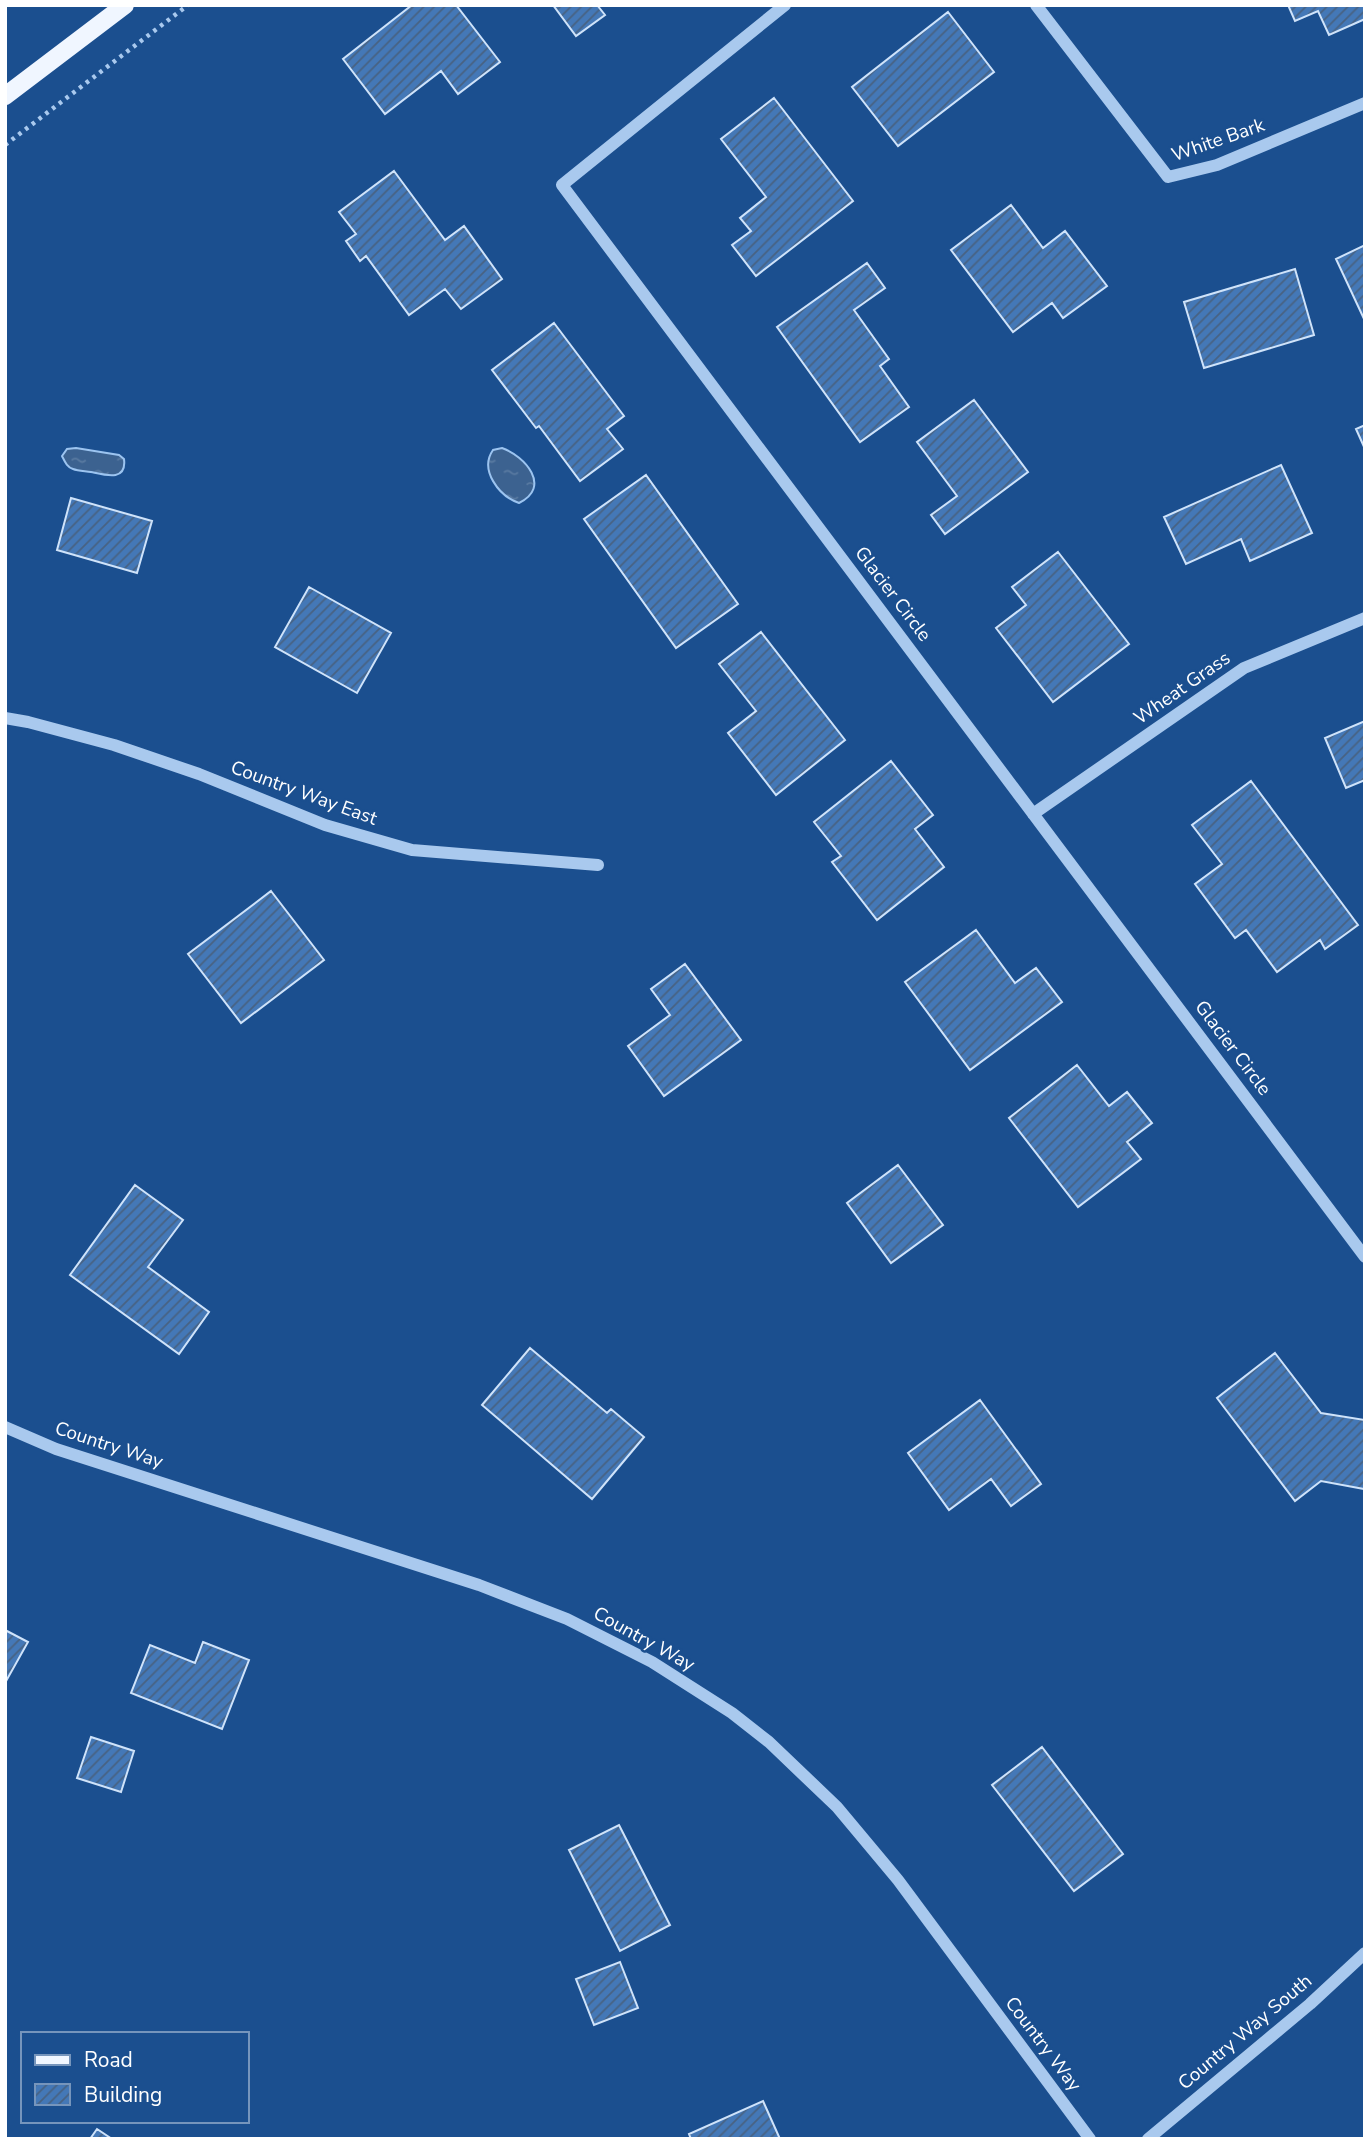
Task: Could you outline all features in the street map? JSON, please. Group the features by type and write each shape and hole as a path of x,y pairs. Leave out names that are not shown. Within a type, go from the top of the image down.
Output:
{"main road":[{"path":"5,96 125,5"}],"street":[{"name":"Glacier Circle","path":"785,5 562,185 1365,1257"},
{"name":"White Bark","path":"1036,5 1168,177 1217,165 1365,103"},
{"name":"Wheat Grass","path":"1033,814 1244,667 1365,618"},
{"name":"Country Way East","path":"5,718 114,745 199,774 326,825 412,850 598,865"},
{"name":"Country Way","path":"5,1427 56,1449 480,1585 567,1619 652,1662 732,1713 769,1742 837,1807 898,1880 1090,2139"},
{"name":"Country Way South","path":"1148,2139 1310,2004 1365,1953"}],"path":[{"path":"5,145 188,5"}],"water":[{"path":"502,448 519,458 532,472 534,489 519,503 498,488 490,474 489,458 493,450"},
{"path":"67,449 119,455 124,459 122,471 108,475 71,468 62,456"}],"building":[{"path":"412,5 456,5 500,62 458,94 441,71 385,114 343,59"},
{"path":"553,5 597,5 605,15 576,36"},
{"path":"1288,5 1365,5 1365,19 1329,35 1318,11 1295,21"},
{"path":"948,12 994,72 898,146 852,87"},
{"path":"774,98 853,201 756,276 732,245 751,231 740,218 766,197 721,139"},
{"path":"394,171 445,240 464,226 502,279 461,309 445,289 409,315 366,256 360,261 346,241 356,234 339,212"},
{"path":"1011,205 1043,248 1065,231 1107,286 1063,318 1052,303 1013,332 951,250"},
{"path":"1365,245 1365,321 1336,259"},
{"path":"867,263 885,288 854,310 889,359 880,366 909,407 860,442 777,327"},
{"path":"1295,269 1314,335 1204,368 1184,302"},
{"path":"554,323 624,416 607,429 623,449 580,481 492,370"},
{"path":"974,400 1028,472 945,534 931,515 957,496 917,442"},
{"path":"1365,425 1365,449 1356,429"},
{"path":"1281,465 1312,533 1250,561 1241,539 1186,564 1164,517"},
{"path":"646,475 738,604 676,648 584,519"},
{"path":"71,498 152,521 137,573 57,550"},
{"path":"1058,552 1129,644 1053,702 996,628 1026,605 1012,587"},
{"path":"309,587 391,633 357,693 275,647"},
{"path":"761,632 845,740 776,795 728,733 756,711 719,664"},
{"path":"1365,721 1365,780 1346,788 1325,738"},
{"path":"891,761 933,815 915,829 944,867 877,920 832,862 841,856 814,822"},
{"path":"1251,781 1358,925 1325,949 1320,940 1277,972 1246,930 1235,938 1195,884 1222,864 1192,825"},
{"path":"271,891 324,960 241,1023 188,954"},
{"path":"976,930 1015,983 1036,968 1062,1002 970,1070 905,982"},
{"path":"685,964 741,1040 664,1096 628,1046 670,1015 651,989"},
{"path":"1077,1065 1109,1106 1127,1092 1152,1123 1127,1142 1141,1159 1078,1207 1009,1118"},
{"path":"898,1165 943,1225 891,1263 847,1203"},
{"path":"135,1185 183,1220 148,1267 209,1312 179,1354 70,1275"},
{"path":"530,1348 607,1413 611,1409 644,1437 592,1499 482,1405"},
{"path":"1275,1353 1321,1413 1365,1420 1364,1489 1321,1481 1295,1501 1217,1398"},
{"path":"980,1400 1041,1484 1011,1506 991,1479 949,1510 908,1453"},
{"path":"5,1630 28,1642 5,1683"},
{"path":"203,1642 249,1660 222,1729 131,1693 150,1645 195,1663"},
{"path":"91,1737 134,1751 121,1792 77,1778"},
{"path":"1042,1747 1123,1854 1074,1891 992,1785"},
{"path":"619,1825 670,1925 620,1951 569,1850"},
{"path":"620,1962 638,2008 594,2025 576,1979"},
{"path":"763,2101 780,2139 691,2139 689,2134"},
{"path":"97,2129 112,2139 90,2139"}]}
